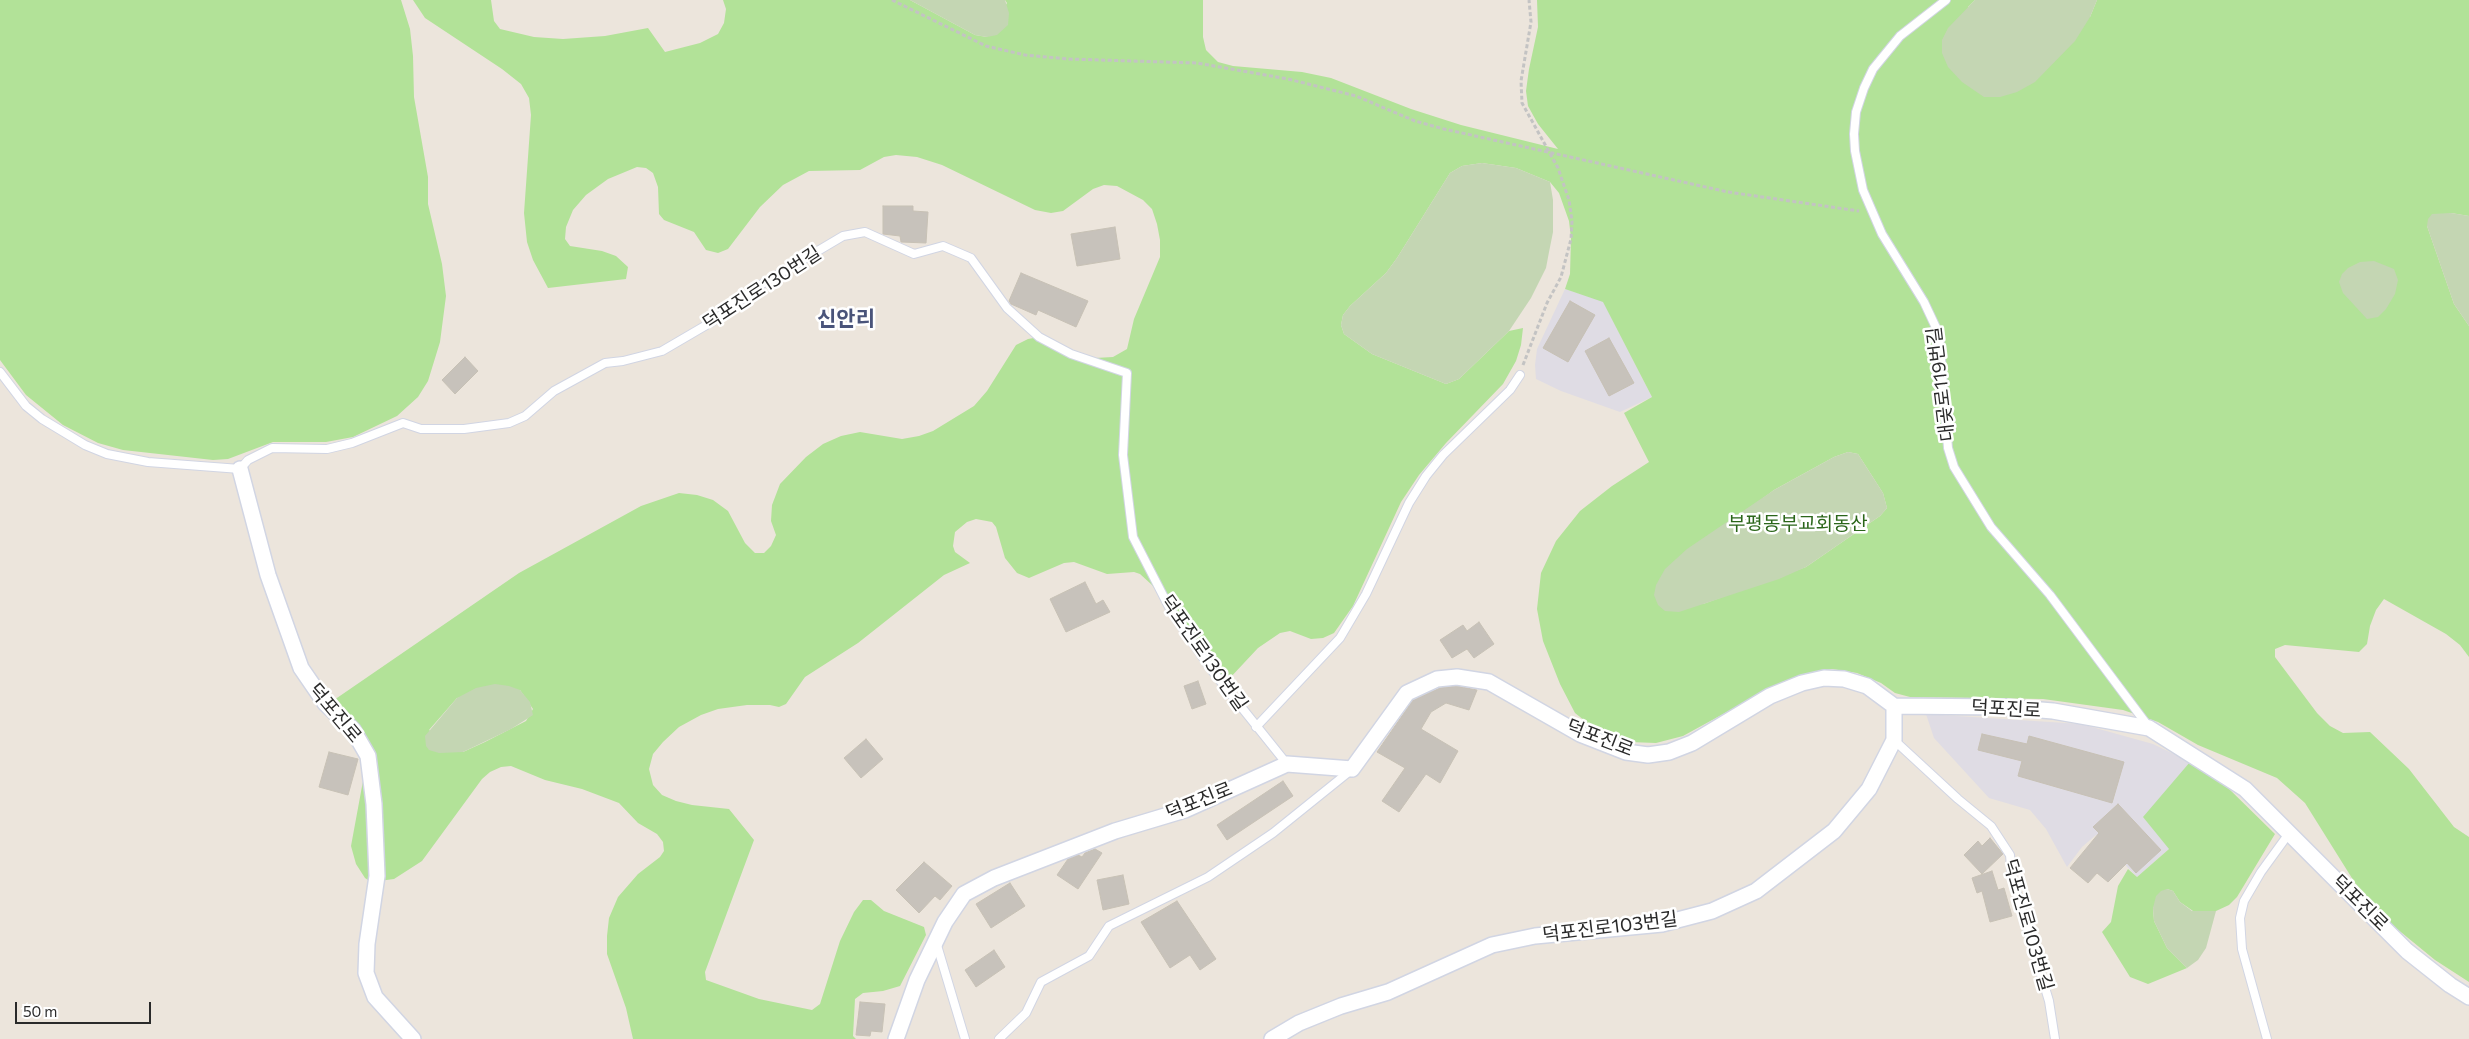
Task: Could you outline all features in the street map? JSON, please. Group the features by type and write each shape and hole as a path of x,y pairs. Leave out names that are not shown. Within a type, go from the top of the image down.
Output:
{"street":[{"name":"덕포진로","path":"240,469 268,575 301,668 325,703 353,730 368,756 374,804 377,876 367,944 366,974 375,997 412,1039"},
{"name":"덕포진로","path":"896,1039 917,980 945,922 964,894 994,878 1115,831 1185,810 1287,764 1352,769 1407,693 1437,678 1457,677 1489,682 1580,734 1626,752 1648,755 1670,752 1692,743 1770,696 1802,683 1824,678 1844,679 1867,686 1894,706 2004,707 2053,711 2149,728 2245,789 2407,950 2450,985 2469,997"},
{"name":"덕포진로103번길","path":"1272,1039 1299,1023 1341,1006 1388,992 1492,945 1535,936 1662,924 1712,910 1756,891 1834,831 1869,789 1894,740 1894,706"}],"lane":[{"name":"대곶로119번길","path":"1946,0 1900,36 1873,69 1864,88 1856,112 1855,151 1863,190 1890,250 1934,319 1939,334 1948,448 1957,474 1991,527 2050,596 2149,728"},
{"name":"덕포진로130번길","path":"240,469 248,460 272,448 327,449 352,443 404,423 421,429 464,429 509,423 525,416 554,391 605,363 623,361 662,351 716,320 756,287 843,236 865,232 914,254 943,246 970,258 1007,308 1039,337 1071,354 1127,373 1124,455 1133,537 1170,611 1210,668 1287,764"},
{"path":"0,372 26,406 42,419 84,444 107,454 148,462 240,469"},
{"path":"1256,727 1340,638 1366,594 1409,503 1426,476 1443,454 1510,390 1520,375"},
{"name":"덕포진로103번길","path":"1894,740 1958,799 1991,826 2010,855 2012,878 2047,993 2055,1039"},
{"path":"999,1039 1026,1013 1041,982 1089,956 1109,926 1208,878 1273,833 1352,769"},
{"path":"2267,1039 2242,949 2240,918 2244,901 2261,872 2290,832"},
{"path":"936,942 964,1039"}],"path":[{"path":"892,0 969,39 1001,50 1025,55 1068,59 1197,63 1288,80 1356,96 1444,130 1728,192 1872,212"},
{"path":"1520,375 1547,303 1562,277 1571,239 1572,221 1569,200 1550,152 1526,113 1520,92 1531,22 1530,0"}],"shaded area":[{"path":"1565,289 1603,301 1652,397 1620,412 1561,391 1536,379 1537,349"},
{"path":"1926,714 2081,724 2153,744 2190,762 2169,849 2137,877 2096,835 2082,847 2067,867 2046,829 2030,810 1989,798 1934,738"}],"green space":[{"path":"0,0 401,0 410,29 414,97 428,177 428,204 442,264 446,296 440,342 428,381 418,397 397,416 353,437 326,442 273,442 228,459 213,460 123,450 98,443 63,425 26,395 0,360"},
{"path":"413,0 491,0 494,21 500,29 534,37 563,39 605,36 648,28 665,52 700,43 718,34 724,23 726,9 723,0 910,0 975,35 987,37 1007,3 1005,0 1203,0 1203,37 1206,50 1218,62 1233,66 1302,72 1331,78 1411,109 1461,125 1558,149 1538,124 1528,106 1526,91 1538,27 1537,0 1975,0 1968,7 2090,17 2097,0 2469,0 2469,216 2451,213 2427,226 2454,304 2469,326 2469,657 2460,645 2446,634 2384,599 2376,610 2370,626 2367,644 2359,652 2285,645 2275,649 2275,657 2317,713 2330,726 2343,733 2370,732 2409,769 2454,827 2469,837 2469,982 2435,960 2391,924 2355,883 2305,803 2277,778 2198,745 2158,722 2123,710 2043,699 1910,697 1895,693 1881,683 1857,673 1832,669 1800,675 1767,690 1683,736 1656,743 1630,742 1599,732 1575,713 1560,684 1543,641 1537,609 1541,573 1556,541 1580,511 1612,486 1649,462 1624,413 1652,397 1603,302 1565,289 1570,274 1571,238 1569,221 1559,193 1550,182 1516,168 1482,163 1462,166 1450,173 1397,258 1386,273 1350,306 1343,315 1341,325 1344,334 1372,354 1446,384 1459,379 1509,331 1523,328 1521,345 1516,361 1503,384 1446,443 1419,475 1401,502 1353,606 1334,633 1323,638 1311,639 1290,631 1280,633 1258,648 1229,679 1218,680 1152,585 1140,574 1134,572 1107,574 1074,562 1064,563 1029,578 1017,573 1005,558 996,527 992,522 976,519 967,522 955,532 953,546 955,552 970,563 944,575 858,643 805,677 786,704 779,707 747,705 718,709 701,715 679,727 663,742 653,754 649,769 653,785 662,795 692,805 729,809 754,840 705,972 706,980 759,999 812,1010 820,1004 840,941 854,912 863,900 871,900 884,911 924,927 926,935 900,986 883,991 863,993 855,999 853,1036 856,1039 633,1039 626,1008 607,954 609,918 618,897 638,874 660,857 664,851 663,842 657,834 638,823 619,803 582,789 545,780 511,766 501,767 490,772 482,779 422,861 394,879 371,882 365,878 356,864 351,846 365,770 356,723 334,700 519,573 641,506 679,493 697,495 713,500 728,511 745,543 755,553 764,553 771,546 776,535 771,521 772,505 780,484 806,457 823,444 841,436 860,432 902,439 933,431 974,406 987,391 1016,345 1028,339 1039,337 1071,352 1095,358 1113,357 1127,349 1134,319 1160,257 1160,240 1157,224 1152,209 1143,200 1117,186 1104,185 1093,189 1063,211 1051,213 1035,210 942,165 917,157 896,155 884,157 860,170 809,171 783,185 760,207 728,249 718,253 706,250 694,232 664,220 659,214 658,187 653,173 646,168 637,167 608,179 586,195 573,210 566,227 565,239 570,246 602,251 616,256 628,267 626,279 548,288 533,260 527,242 524,213 531,115 529,98 521,84 502,69 425,18","holes":["1848,452 1858,454 1883,493 1887,508 1880,516 1806,567 1703,604 1739,516 1774,490 1834,457","520,690 533,709 526,721 463,752 429,730 457,698"]},
{"path":"910,0 1005,0 1009,13 1008,25 997,35 987,37 975,35"},
{"path":"1975,0 2097,0 2090,17 2075,41 2035,82 2017,92 2000,97 1984,97 1962,82 1948,67 1942,53 1942,40 1948,28"},
{"path":"1482,163 1516,168 1550,182 1553,200 1553,232 1546,268 1531,298 1509,331 1459,379 1446,384 1372,354 1344,334 1341,325 1343,315 1350,306 1386,273 1397,258 1450,173 1462,166"},
{"path":"2451,213 2469,216 2469,326 2454,304 2427,226 2428,219 2432,214"},
{"path":"2374,261 2394,269 2398,280 2395,294 2386,309 2378,317 2367,319 2343,293 2339,282 2342,274 2348,268 2360,262"},
{"name":"부평동부교회동산","path":"1848,452 1858,454 1883,493 1887,508 1880,516 1806,567 1779,579 1679,612 1665,611 1658,605 1654,595 1656,585 1665,569 1687,549 1774,490 1834,457"},
{"path":"495,684 520,690 530,702 533,715 511,729 463,752 439,753 429,750 426,746 425,736 457,698 476,688"},
{"path":"2190,762 2224,784 2275,834 2237,897 2229,905 2216,911 2193,911 2180,902 2173,891 2167,889 2153,908 2154,921 2167,948 2187,968 2148,984 2130,977 2102,932 2111,922 2118,886 2128,869 2137,877 2169,849 2143,817"},
{"path":"2167,889 2173,891 2180,902 2192,911 2216,911 2206,948 2198,960 2187,968 2167,948 2154,921 2153,908 2156,896 2161,891"}],"building":[{"path":"883,206 913,206 913,211 928,212 926,243 901,242 900,236 883,234"},
{"path":"1115,227 1120,259 1077,266 1071,234"},
{"path":"1021,273 1088,301 1076,327 1038,310 1036,315 1011,304 1009,301"},
{"path":"1570,301 1595,315 1568,362 1543,348"},
{"path":"1609,338 1634,383 1609,396 1585,351"},
{"path":"465,357 478,371 455,394 442,380"},
{"path":"1085,582 1096,604 1103,600 1110,612 1066,632 1050,599"},
{"path":"1479,622 1494,644 1474,658 1467,649 1452,658 1440,640 1463,625 1467,631"},
{"path":"1198,681 1206,704 1192,709 1184,686"},
{"path":"1457,686 1477,690 1469,710 1446,703 1431,712 1421,729 1458,751 1440,783 1426,774 1399,812 1382,801 1405,768 1377,752 1413,700 1440,688"},
{"path":"1982,734 2027,744 2029,736 2124,762 2112,803 2018,776 2022,761 1978,750"},
{"path":"866,739 883,759 861,778 844,758"},
{"path":"329,752 358,759 348,795 319,787"},
{"path":"1283,781 1293,796 1227,840 1217,825"},
{"path":"2118,804 2161,850 2136,873 2127,863 2108,882 2097,873 2088,883 2070,868 2099,833 2093,827"},
{"path":"1990,838 2003,854 1982,874 1964,855 1978,841 1982,846"},
{"path":"1095,849 1102,853 1078,889 1057,875 1068,859 1078,855 1082,857 1085,853"},
{"path":"924,862 952,886 940,900 935,896 919,913 896,890"},
{"path":"1992,871 1998,890 2004,888 2012,916 1990,922 1982,891 1977,893 1972,878"},
{"path":"1123,875 1129,904 1103,910 1097,880"},
{"path":"1010,883 1025,906 991,928 976,904"},
{"path":"1177,901 1216,959 1200,970 1190,955 1170,968 1141,922"},
{"path":"994,950 1005,967 976,987 965,970"},
{"path":"860,1002 885,1004 882,1032 871,1031 870,1036 856,1035"}],"district":[{"name":"신안리","path":"846,319"}]}
